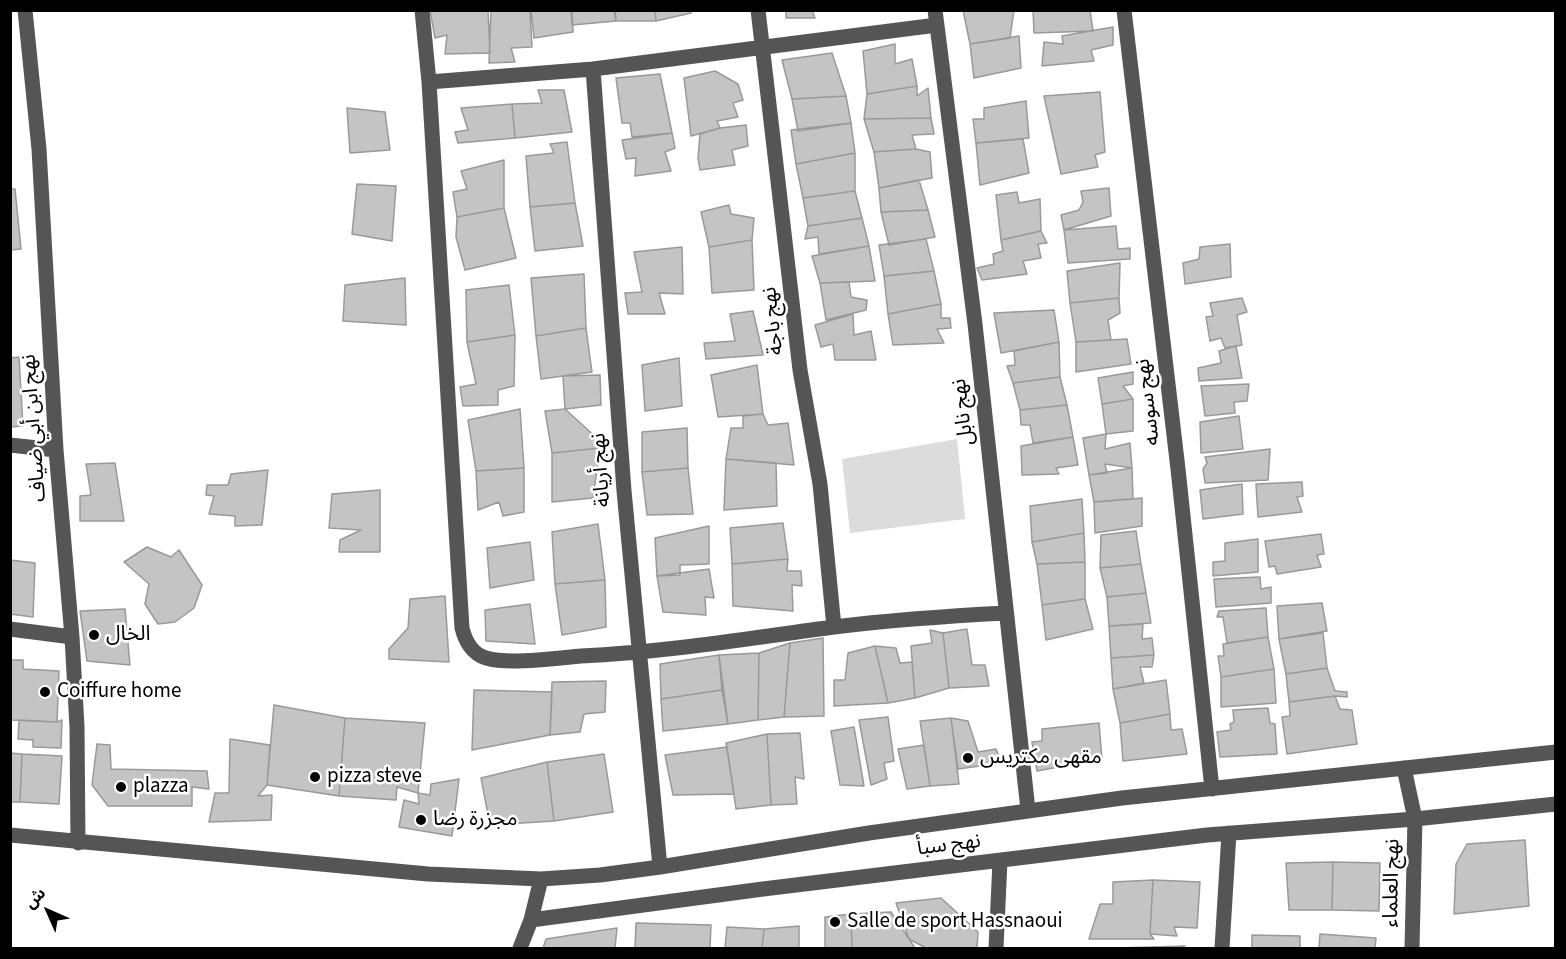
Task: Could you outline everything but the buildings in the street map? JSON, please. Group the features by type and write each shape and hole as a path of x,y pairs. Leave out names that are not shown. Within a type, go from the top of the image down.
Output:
{"street":[{"name":"نهج ابن أبي ضياف","path":"25,10 39,149 56,450 72,637 78,843"},
{"path":"422,10 429,82 462,628 465,639 479,654 486,658 512,660 639,653 834,627 931,617 1006,613"},
{"name":"نهج باجة","path":"758,10 800,370 820,484 834,627"},
{"name":"نهج سوسه","path":"1124,10 1178,469 1212,789"},
{"path":"429,82 593,69 762,48 936,18"},
{"name":"نهج نابل","path":"936,18 975,324 1028,810"},
{"name":"نهج أريانة","path":"593,69 624,491 660,867"},
{"path":"10,445 56,450"},
{"path":"10,629 72,637"},
{"path":"10,835 428,874 541,879 600,875 660,867 1028,810 1556,752"},
{"name":"نهج العلماء","path":"1404,768 1415,819 1412,948"},
{"name":"نهج سبأ","path":"531,920 753,890 1229,833 1415,819 1556,804"},
{"path":"1222,948 1229,833"},
{"path":"996,948 1000,861"},
{"path":"520,948 531,920 541,879"}],"shaded area":[{"path":"957,439 965,519 850,533 842,459"}],"place":[{"name":"الخال","path":"94,635"},
{"name":"Coiffure home","path":"45,692"},
{"name":"مقهى مكتريس","path":"968,758"},
{"name":"pizza steve","path":"315,777"},
{"name":"plazza","path":"121,787"},
{"name":"مجزرة رضا","path":"421,820"},
{"name":"Salle de sport Hassnaoui","path":"835,922"}]}
